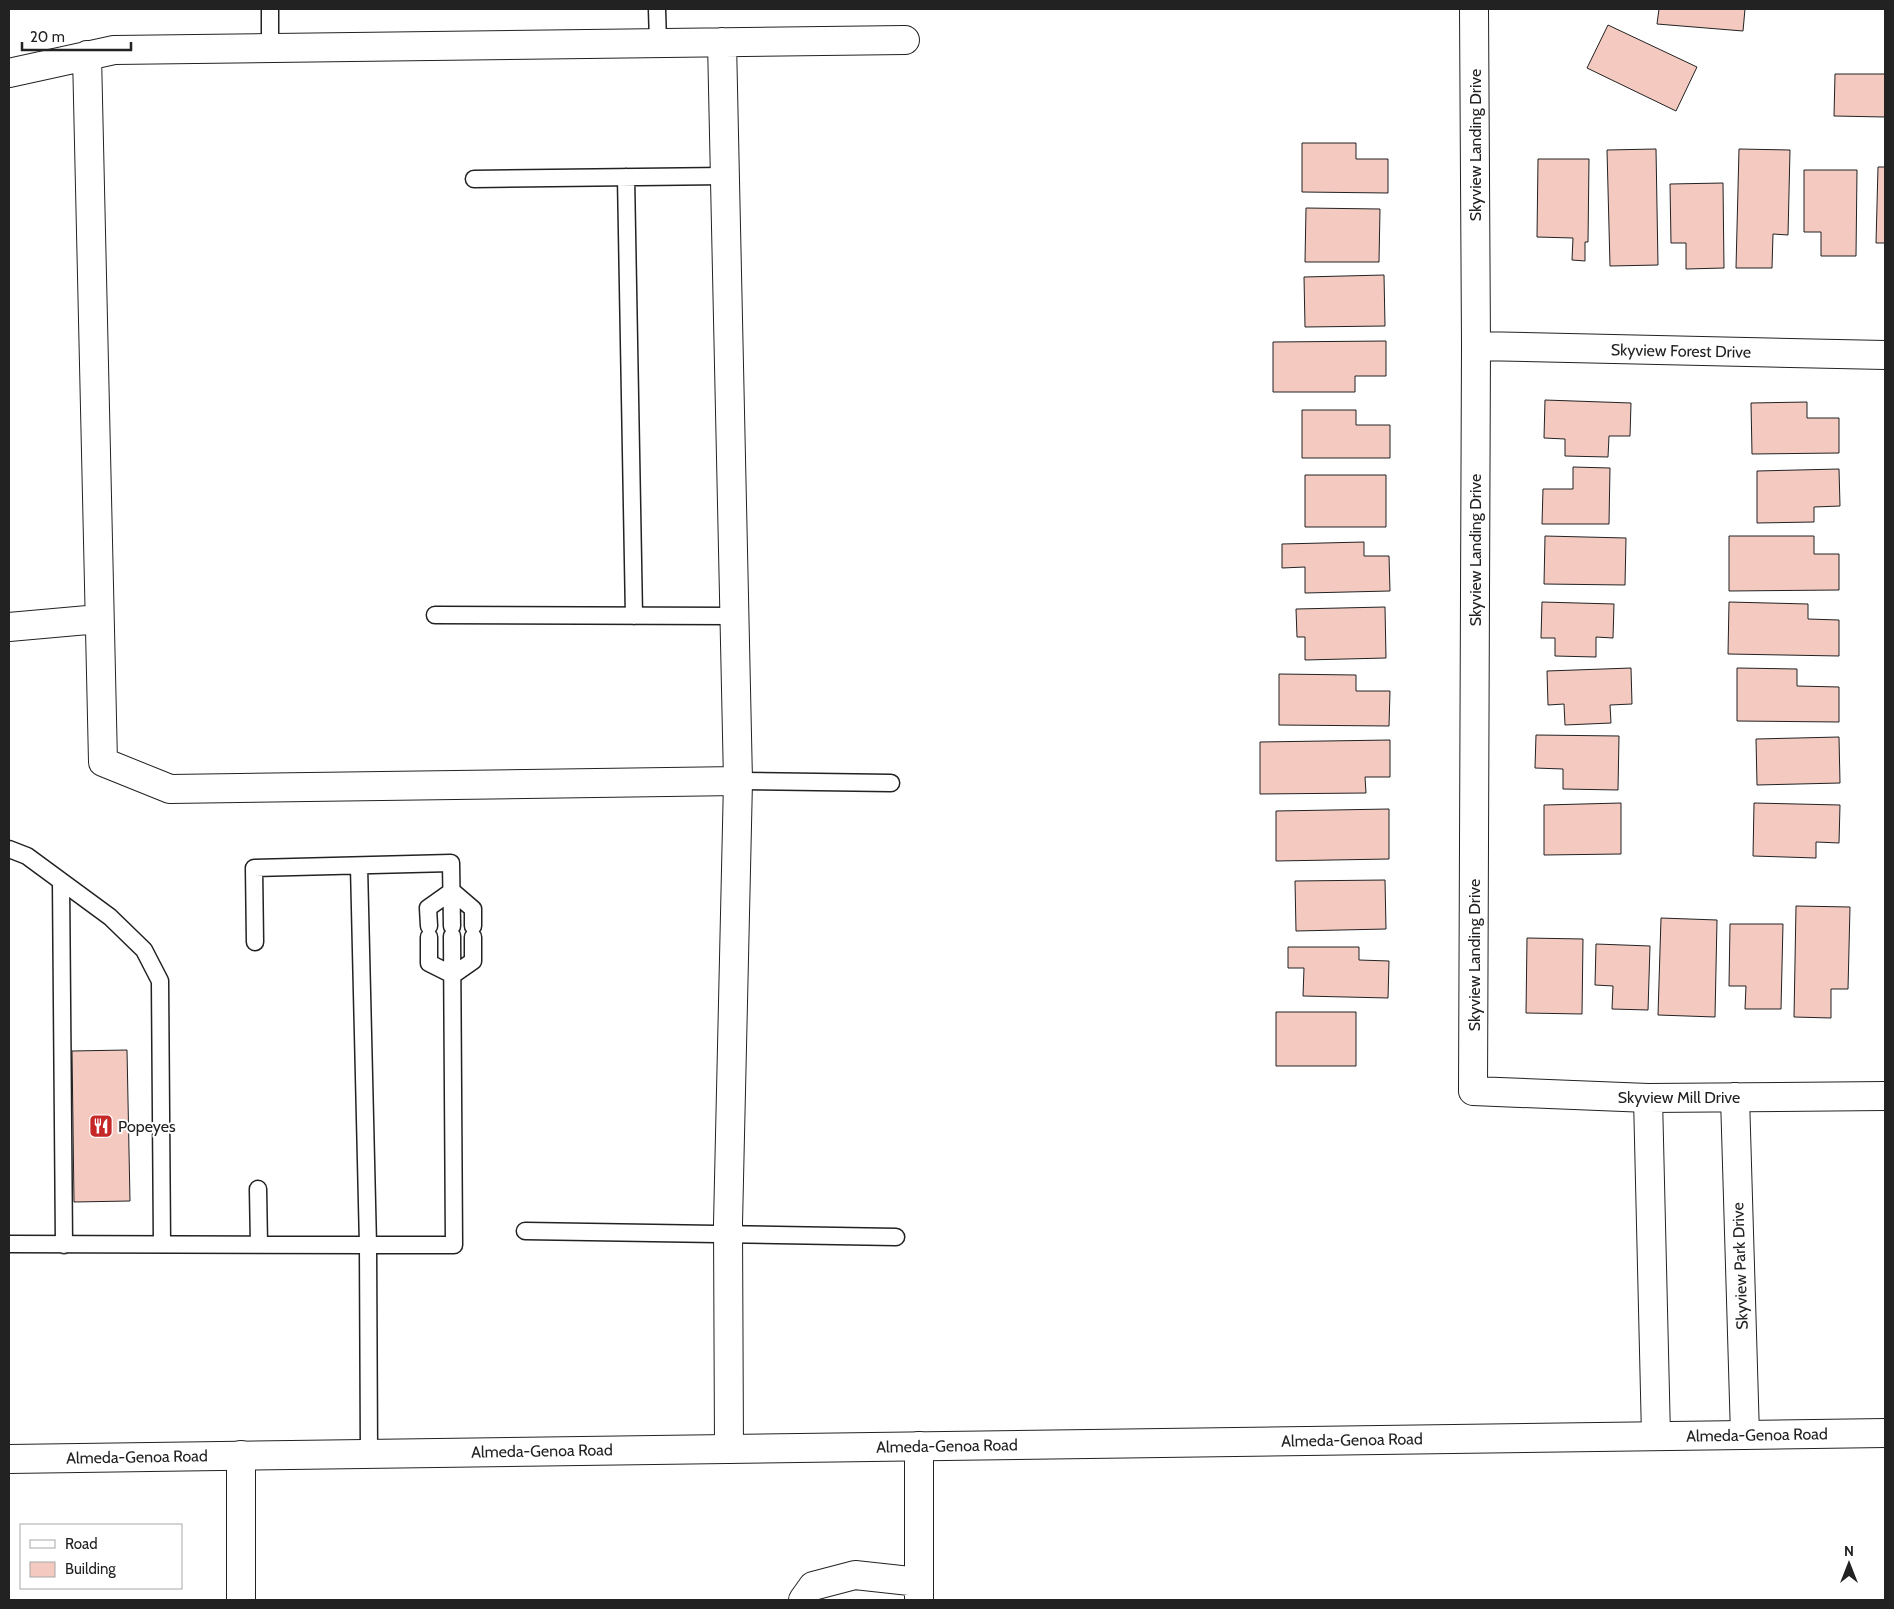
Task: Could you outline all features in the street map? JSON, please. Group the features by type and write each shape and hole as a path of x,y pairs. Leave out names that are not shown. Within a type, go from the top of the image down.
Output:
{"street":[{"name":"Skyview Landing Drive","path":"1473,1091 1476,346 1474,9"},
{"path":"9,72 114,50 905,40"},
{"path":"722,42 738,781 728,1233 729,1449"},
{"path":"87,55 102,762 170,789 738,781"},
{"name":"Skyview Forest Drive","path":"1476,346 1885,355"},
{"path":"9,628 99,619"},
{"name":"Skyview Mill Drive","path":"1473,1091 1648,1098 1885,1096"},
{"name":"Skyview Park Drive","path":"1735,1097 1746,1435"},
{"path":"1648,1098 1656,1436"},
{"name":"Almeda-Genoa Road","path":"9,1459 1885,1433"},
{"path":"803,1600 813,1586 855,1575 919,1591 919,1446"},
{"path":"241,1455 241,1600"}],"lane":[{"path":"270,9 270,48"},
{"path":"657,9 658,43"},
{"path":"474,179 725,176"},
{"path":"626,177 634,616"},
{"path":"435,615 734,616"},
{"path":"738,781 891,783"},
{"path":"9,849 27,856 110,916 144,950 160,981 162,1244"},
{"path":"9,1244 454,1245 451,863 254,868 255,942"},
{"path":"359,866 368,1245 369,1454"},
{"path":"61,881 64,1245"},
{"path":"452,890 428,908 429,962 453,975"},
{"path":"452,890 473,909 473,961 453,975"},
{"path":"258,1189 258,1245"},
{"path":"525,1231 896,1237"}],"building":[{"path":"1659,9 1745,9 1743,31 1657,24"},
{"path":"1608,25 1697,67 1676,111 1587,68"},
{"path":"1835,74 1885,74 1885,117 1834,116"},
{"path":"1302,143 1356,143 1356,159 1388,159 1388,193 1302,192"},
{"path":"1656,149 1658,265 1610,266 1607,150"},
{"path":"1739,149 1790,150 1788,235 1773,234 1772,268 1736,268"},
{"path":"1538,159 1589,159 1588,242 1585,242 1585,261 1572,260 1573,238 1537,237"},
{"path":"1878,167 1885,167 1885,243 1876,243"},
{"path":"1804,170 1857,170 1856,256 1821,256 1821,232 1804,232"},
{"path":"1723,183 1724,268 1686,269 1686,243 1671,243 1670,184"},
{"path":"1306,208 1380,209 1379,262 1305,262"},
{"path":"1384,275 1385,326 1305,327 1304,277"},
{"path":"1386,341 1386,376 1355,376 1355,392 1273,392 1273,342"},
{"path":"1545,400 1631,403 1630,436 1609,436 1608,457 1565,456 1565,439 1544,438"},
{"path":"1807,402 1807,418 1839,418 1839,453 1752,454 1751,403"},
{"path":"1302,410 1356,410 1356,425 1390,425 1390,458 1302,458"},
{"path":"1573,467 1610,468 1609,524 1542,524 1543,489 1573,489"},
{"path":"1839,469 1840,506 1814,507 1814,522 1757,523 1757,471"},
{"path":"1305,475 1386,475 1386,527 1305,527"},
{"path":"1545,536 1626,538 1625,585 1544,584"},
{"path":"1729,536 1814,536 1814,554 1839,554 1839,590 1729,591"},
{"path":"1364,542 1364,556 1389,556 1390,591 1305,593 1305,567 1282,568 1282,544"},
{"path":"1542,602 1614,604 1613,638 1596,637 1596,657 1555,656 1555,638 1541,638"},
{"path":"1729,602 1808,604 1808,619 1839,620 1839,656 1728,654"},
{"path":"1385,607 1386,658 1305,660 1305,637 1297,637 1296,609"},
{"path":"1631,668 1632,704 1610,705 1611,723 1565,725 1564,704 1548,705 1547,671"},
{"path":"1737,668 1797,669 1797,686 1839,687 1839,722 1737,721"},
{"path":"1279,674 1356,675 1356,691 1390,691 1389,726 1279,725"},
{"path":"1536,735 1619,736 1618,790 1563,789 1563,769 1535,768"},
{"path":"1839,737 1840,783 1757,785 1756,739"},
{"path":"1390,740 1390,777 1365,777 1366,793 1260,794 1260,742"},
{"path":"1621,803 1621,854 1544,855 1544,805"},
{"path":"1754,803 1840,805 1839,843 1816,842 1816,858 1753,856"},
{"path":"1389,809 1389,859 1276,861 1276,811"},
{"path":"1385,880 1386,929 1296,931 1295,881"},
{"path":"1796,906 1850,907 1848,989 1831,989 1831,1018 1794,1017"},
{"path":"1661,918 1717,920 1715,1017 1658,1015"},
{"path":"1730,924 1783,924 1781,1009 1745,1009 1746,986 1729,986"},
{"path":"1527,938 1583,939 1582,1014 1526,1013"},
{"path":"1596,944 1650,946 1648,1010 1612,1009 1613,986 1595,985"},
{"path":"1288,947 1359,947 1359,960 1389,961 1388,998 1303,996 1304,968 1288,968"},
{"path":"1276,1012 1356,1012 1356,1066 1276,1066"},
{"name":"Popeyes","path":"127,1050 130,1201 74,1202 72,1051"}],"place":[{"name":"Popeyes","path":"101,1126"}]}
